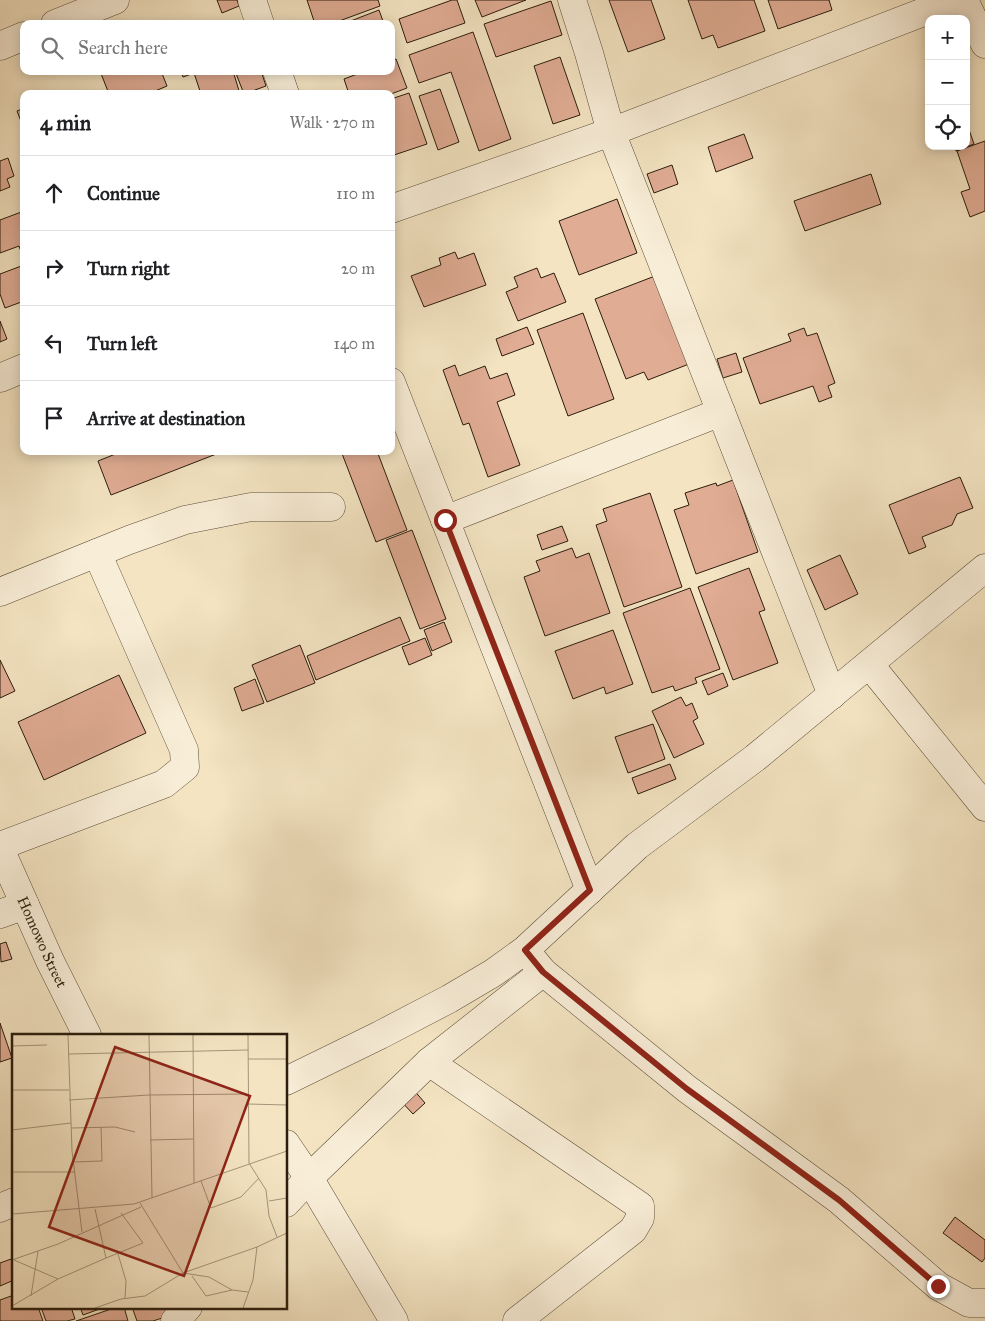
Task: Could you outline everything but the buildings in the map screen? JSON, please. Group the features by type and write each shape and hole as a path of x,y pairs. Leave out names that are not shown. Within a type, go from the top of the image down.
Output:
{"street":[{"path":"65,20 115,0"},
{"path":"252,0 259,20"},
{"path":"572,0 611,132 832,695"},
{"path":"395,208 611,132 955,0"},
{"path":"964,0 985,44"},
{"path":"0,46 20,38"},
{"path":"278,75 283,90"},
{"path":"0,378 20,370"},
{"path":"395,392 590,890"},
{"path":"445,520 721,412"},
{"path":"0,592 185,520 251,507 331,507"},
{"path":"0,847 164,784 185,767 184,750 97,553"},
{"path":"288,1080 449,999 525,950 637,846 755,758 985,568"},
{"path":"869,664 985,807"},
{"name":"Homowo Street","path":"0,847 50,961 86,1034"},
{"path":"0,914 25,905"},
{"path":"525,950 543,972 687,1089 839,1200 938,1286 974,1304"},
{"path":"288,1201 309,1178 430,1062 543,972"},
{"path":"430,1062 640,1206 640,1218 633,1230 517,1321"},
{"path":"288,1147 309,1178 394,1321"},
{"path":"0,1208 12,1203"},
{"path":"175,1321 187,1308"}],"route":[{"path":"445,520 590,890 525,950 543,972 687,1089 839,1200 938,1286"}]}
